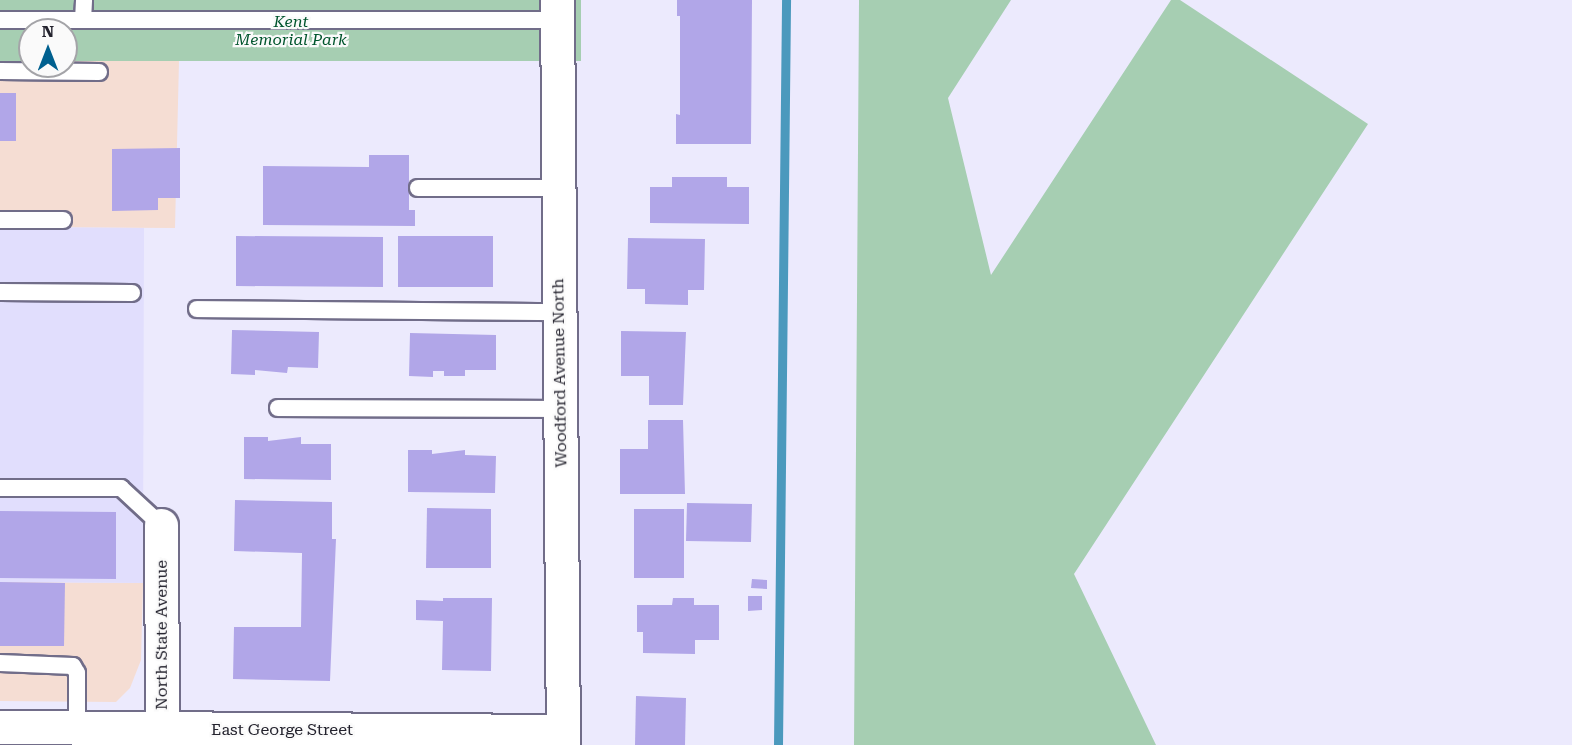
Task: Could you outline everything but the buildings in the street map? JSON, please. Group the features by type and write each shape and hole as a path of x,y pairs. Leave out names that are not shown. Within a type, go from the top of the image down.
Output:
{"street":[{"name":"Woodford Avenue North","path":"557,10 563,738"},
{"name":"North State Avenue","path":"161,525 162,737"},
{"name":"East George Street","path":"11,733 77,728 162,737 563,738"}],"lane":[{"path":"83,20 84,0"},
{"path":"0,20 557,10"},
{"path":"0,71 99,72"},
{"path":"418,188 558,188"},
{"path":"0,220 63,220"},
{"path":"0,292 132,293"},
{"path":"197,309 559,312"},
{"path":"278,408 560,410"},
{"path":"0,488 121,488 161,525"},
{"path":"0,663 73,666 77,728"}],"shaded area":[{"path":"0,61 18,61 18,78 78,78 78,61 179,61 175,228 0,227"},
{"path":"0,227 144,228 143,583 0,582"},
{"path":"0,582 143,583 141,660 130,688 116,702 0,701"}],"green space":[{"name":"Kent Memorial Park","path":"0,0 581,0 581,61 78,61 78,18 18,18 18,61 0,61"},
{"path":"859,0 1011,0 948,98 991,275 1171,0 1180,0 1368,124 1074,574 1156,745 854,745"}],"waterway":[{"path":"778,745 786,0"}]}
